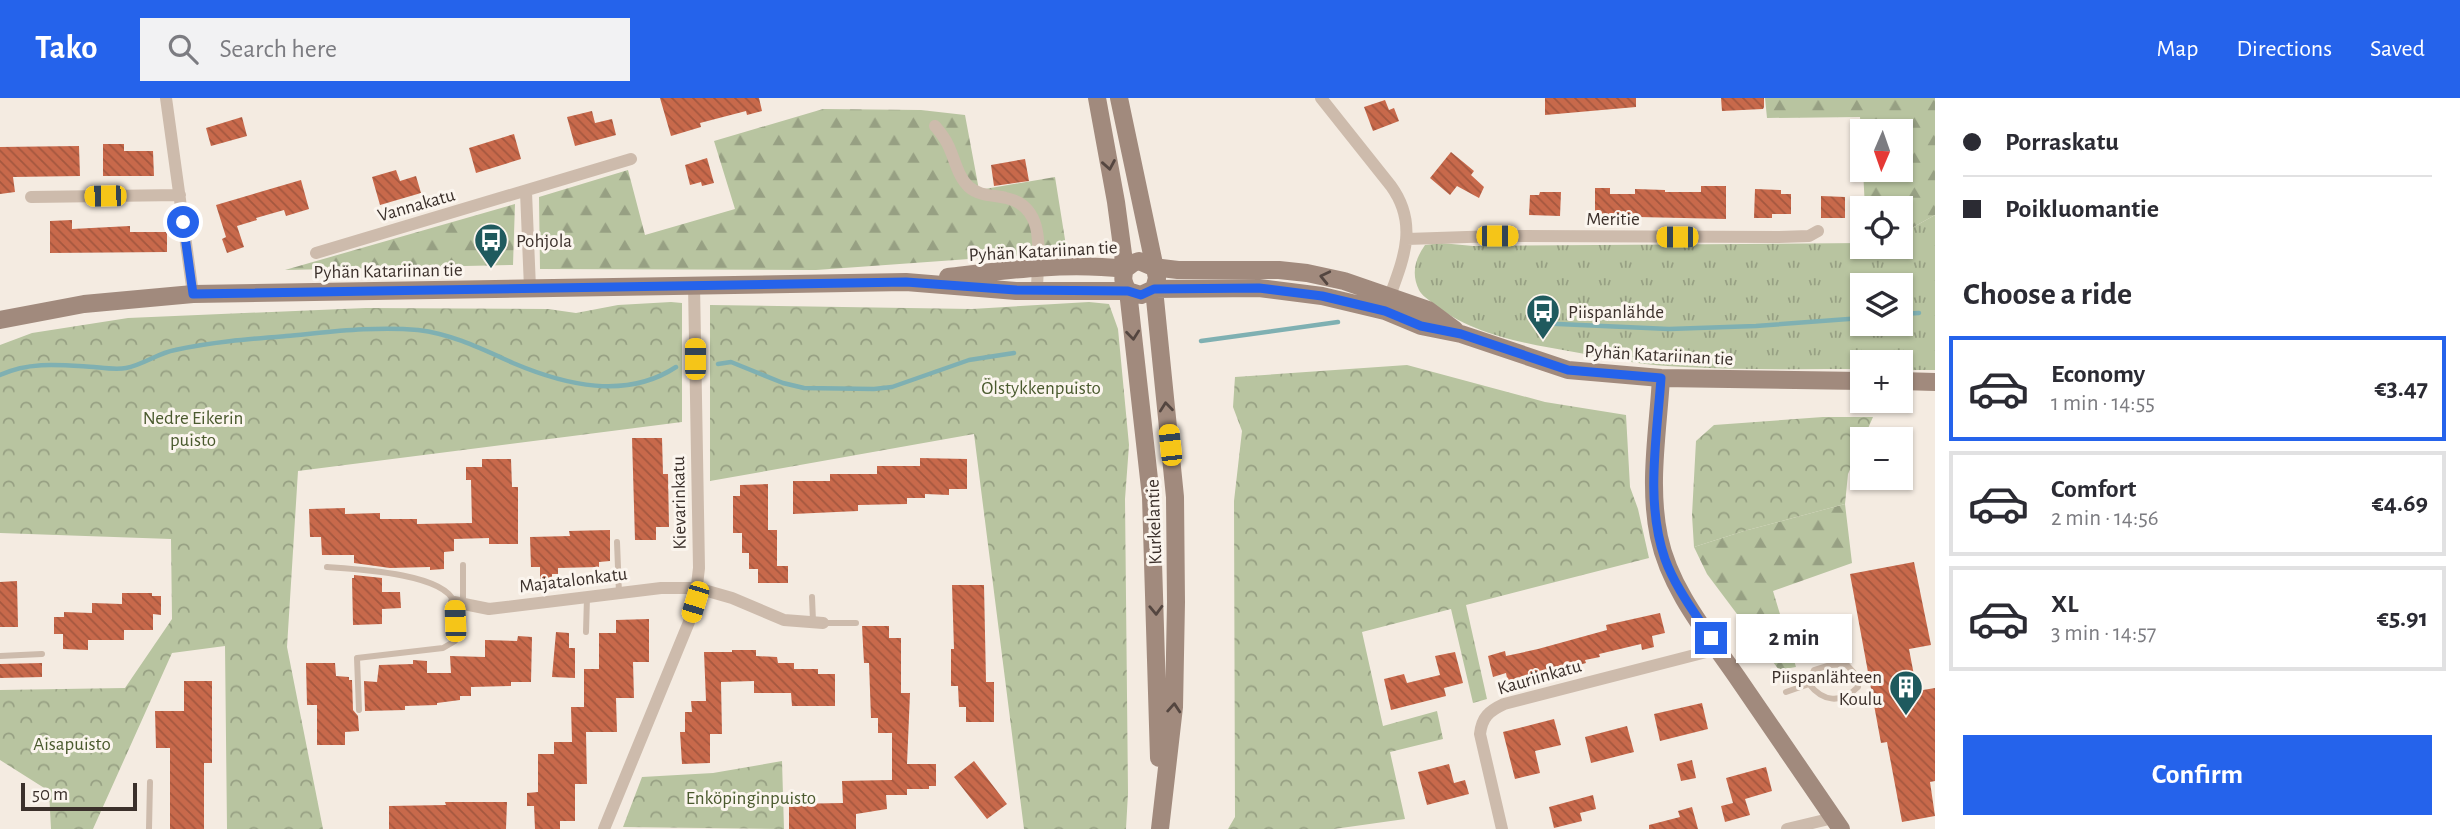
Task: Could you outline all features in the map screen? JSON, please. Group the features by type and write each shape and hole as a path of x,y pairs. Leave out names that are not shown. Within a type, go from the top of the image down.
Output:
{"street":[{"path":"166,98 193,294"},
{"name":"Kurkelantie","path":"1097,98 1116,202 1151,497 1156,603 1160,827"},
{"name":"Kurkelantie","path":"1119,98 1157,278 1154,289 1175,497 1174,707 1160,827"},
{"path":"1321,98 1400,198 1407,223 1407,239 1388,304"},
{"path":"935,125 948,144 955,165 968,187 977,192 1019,201 1027,207 1037,229 1038,291"},
{"name":"Vannakatu","path":"316,253 631,159"},
{"path":"526,192 530,288"},
{"path":"31,197 180,195"},
{"name":"Meritie","path":"1407,239 1497,236 1791,237 1809,236 1818,231"},
{"name":"Pyhän Katariinan tie","path":"906,282 1037,268 1089,265 1125,269 1139,261 1153,267 1307,273 1344,281 1388,304"},
{"name":"Pyhän Katariinan tie","path":"0,320 84,304 193,294 906,282 1038,291 1128,291 1141,295 1154,289 1259,288 1428,310 1461,334 1568,370 1661,378 1850,381"},
{"name":"Kievarinkatu","path":"604,829 689,622 697,587 699,568 694,285"},
{"path":"1661,378 1654,490 1659,537 1665,560 1675,581 1718,649 1837,823 1787,829"},
{"path":"1913,381 1935,382"},
{"name":"Majatalonkatu","path":"458,603 489,609 661,588 697,587 719,593 784,620 818,623"},
{"name":"Kauriinkatu","path":"1502,829 1480,734 1482,720 1491,710 1504,704 1718,649"}],"lane":[{"path":"617,542 619,593"},
{"path":"359,709 357,658 443,648 456,641 463,565"},
{"path":"327,567 384,572 431,583 446,591 458,603"},
{"path":"586,632 587,597"},
{"path":"812,597 818,623 856,623"},
{"path":"0,656 42,654"},
{"path":"1846,664 1854,674 1858,687 1850,695 1829,699 1818,696 1809,684 1814,670 1846,664"},
{"path":"1786,692 1809,684"},
{"path":"149,829 150,782"}],"green space":[{"path":"1765,98 1935,98 1935,215 1913,227 1913,196 1864,196 1864,182 1913,182 1913,119 1767,118"},
{"path":"823,109 921,110 965,115 979,190 1055,177 1067,252 816,270 540,269 539,197 628,170 645,235 735,209 714,141"},
{"path":"515,204 513,265 285,270"},
{"path":"1935,215 1935,370 1913,370 1913,350 1850,350 1850,369 1707,368 1630,362 1498,336 1446,313 1422,294 1415,278 1417,261 1425,245 1441,243 1473,246 1850,243 1850,259 1913,259 1913,227"},
{"name":"Ölstykkenpuisto","path":"1089,302 1109,304 1118,329 1129,445 1125,499 1128,793 1126,829 1024,829 974,434 710,481 710,305 972,309"},
{"name":"Nedre Eikerin puisto","path":"682,303 682,422 298,471 287,647 323,829 227,829 225,646 172,653 93,829 51,829 49,791 0,760 0,690 125,688 172,619 171,539 0,533 0,345 32,333 128,318 366,308 548,309 576,313 618,305"},
{"path":"1407,365 1545,402 1626,415 1630,487 1649,558 1466,605 1487,699 1473,703 1451,609 1362,632 1383,726 1437,711 1443,739 1390,752 1405,819 1334,829 1228,829 1235,817 1234,501 1242,431 1233,407 1235,377"},
{"path":"1823,417 1873,417 1869,427 1850,427 1850,469 1845,504 1694,547 1692,515 1696,441 1714,425"},
{"path":"1845,504 1852,563 1773,591 1796,667 1779,670 1707,574 1694,547"},
{"name":"Enköpinginpuisto","path":"782,761 784,829 623,827 642,777 713,773"}],"building":[{"path":"660,98 759,98 762,111 747,115 746,111 700,123 701,127 671,136"},
{"path":"1545,98 1636,98 1636,107 1545,115"},
{"path":"1721,98 1764,98 1764,107 1722,111"},
{"path":"1385,100 1389,110 1394,108 1399,121 1373,131 1364,107"},
{"path":"592,111 595,123 612,119 616,135 575,146 567,117"},
{"path":"242,117 247,136 211,146 206,128"},
{"path":"514,134 521,159 476,173 469,148"},
{"path":"103,144 124,144 124,151 153,151 154,176 103,176"},
{"path":"79,146 80,176 13,177 15,192 0,194 0,147"},
{"path":"1451,152 1474,171 1471,175 1484,187 1479,198 1457,186 1450,195 1430,178"},
{"path":"707,158 714,183 690,185 685,165"},
{"path":"1025,159 1029,181 994,186 991,165"},
{"path":"396,170 400,181 416,176 421,193 380,205 372,177"},
{"path":"301,180 309,209 286,216 284,210 237,226 244,247 227,253 222,239 226,237 216,205"},
{"path":"1701,186 1726,186 1726,219 1595,216 1595,188 1610,188 1610,194 1635,194 1635,189 1701,192"},
{"path":"1755,189 1781,190 1781,194 1791,194 1791,214 1754,218"},
{"path":"1540,192 1561,192 1560,216 1529,215 1530,195 1539,195"},
{"path":"1821,196 1845,197 1845,218 1821,218"},
{"path":"72,220 72,229 130,226 130,232 167,232 167,252 50,253 50,221"},
{"path":"632,438 662,438 663,474 668,474 669,527 656,527 656,540 635,540"},
{"path":"920,458 967,459 967,489 949,489 949,495 925,494 925,498 907,498 907,504 858,505 858,511 793,514 793,481 830,481 830,474 877,474 877,466 920,466"},
{"path":"482,459 511,459 512,487 518,487 518,544 489,544 489,538 454,539 454,551 444,552 444,569 430,570 430,567 390,568 354,563 354,555 322,555 321,537 310,537 309,509 345,508 345,514 380,513 380,519 417,519 417,524 472,523 471,480 466,480 466,467 482,467"},
{"path":"768,484 768,530 777,530 777,566 788,566 788,583 758,583 758,569 749,569 749,553 742,553 742,533 733,533 733,496 740,496 740,485"},
{"path":"610,530 610,561 599,562 599,567 558,568 558,574 552,574 552,586 540,586 540,567 531,567 530,537 570,536 569,531"},
{"name":"Piispanlähteen Koulu","path":"1914,562 1931,645 1909,649 1917,691 1935,688 1935,781 1930,782 1935,816 1902,822 1887,742 1881,743 1850,574"},
{"path":"354,575 382,578 382,592 400,592 401,608 382,609 382,624 353,625"},
{"path":"17,581 18,627 0,627 0,582"},
{"path":"952,585 984,585 986,682 994,682 994,722 966,722 966,707 959,707 958,686 951,686 951,649 954,649"},
{"path":"122,593 152,593 152,596 161,596 161,615 153,614 153,630 124,630 124,640 88,640 88,650 63,649 63,634 54,634 54,617 64,617 64,612 92,613 92,603 122,604"},
{"path":"1660,613 1665,633 1652,636 1654,647 1642,650 1641,644 1599,654 1600,657 1585,660 1586,663 1571,667 1571,664 1508,683 1506,673 1493,677 1488,656 1505,651 1506,656 1538,649 1607,630 1606,625"},
{"path":"649,619 649,662 633,662 634,698 616,698 617,732 586,732 587,784 575,784 575,821 560,821 560,829 535,829 534,806 527,806 527,793 538,792 538,754 554,754 554,742 572,742 571,707 584,707 584,669 599,669 599,633 616,633 616,620"},
{"path":"862,626 889,626 889,638 901,638 901,693 910,693 907,764 936,764 936,786 929,786 929,789 907,789 907,795 886,795 887,809 856,814 856,829 789,829 789,804 843,803 842,781 892,780 892,733 878,733 878,718 871,718 869,663 864,663"},
{"path":"556,632 569,633 569,648 575,648 575,678 552,677"},
{"path":"518,636 532,637 531,682 511,682 511,686 471,687 471,696 460,696 460,700 437,705 405,706 405,710 365,711 364,681 377,682 379,665 413,664 413,660 427,661 427,673 451,673 450,656 485,657 485,640 517,641"},
{"path":"756,650 756,656 777,657 778,663 794,663 794,669 818,669 818,674 835,674 835,706 792,706 791,693 754,693 754,681 721,682 722,734 710,734 710,763 682,764 680,732 685,732 685,712 692,712 691,701 706,701 704,652"},
{"path":"1455,652 1463,683 1444,688 1446,696 1391,710 1384,679 1404,674 1407,683 1440,675 1435,656"},
{"path":"42,663 42,677 0,678 0,664"},
{"path":"306,663 335,663 336,676 349,677 349,680 352,680 353,710 358,716 359,731 345,732 345,745 317,745 317,705 307,705"},
{"path":"184,681 212,681 212,763 204,763 204,829 170,829 170,748 156,748 155,711 184,711"},
{"path":"1702,703 1708,729 1660,741 1654,714"},
{"path":"1554,719 1561,745 1535,751 1540,773 1515,779 1503,732"},
{"path":"1627,726 1634,752 1591,763 1585,737"},
{"path":"1692,760 1696,778 1681,781 1677,764"},
{"path":"974,761 1007,804 987,819 954,777"},
{"path":"1449,764 1454,783 1465,780 1469,794 1427,805 1418,772"},
{"path":"1766,767 1772,791 1745,799 1750,815 1725,822 1721,806 1733,803 1726,778"},
{"path":"1593,795 1596,809 1580,813 1582,821 1554,828 1549,807"},
{"path":"445,802 507,802 506,829 389,829 389,806 446,805"},
{"path":"1692,807 1698,829 1649,829 1649,825 1680,817 1678,811"}],"waterway":[{"path":"1913,313 1919,313"},
{"path":"1536,323 1669,329 1850,319"},
{"path":"1201,341 1338,322"},
{"path":"0,375 46,365 122,369 169,352 202,345 336,331 385,329 418,330 443,335 553,378 595,386 637,383 676,367"},
{"path":"718,364 731,362 783,383 804,388 874,389 892,387 969,360 1014,353"}],"place":[{"name":"Pohjola","path":"491,270"},
{"name":"Piispanlähde","path":"1543,341"},
{"name":"Piispanlähteen Koulu","path":"1906,717"}],"route":[{"path":"183,222 193,294 906,282 1038,291 1128,291 1134,295 1148,293 1154,289 1259,288 1322,296 1385,311 1421,326 1461,334 1568,370 1661,378 1654,490 1659,537 1665,560 1675,581 1711,638"}],"park label":[{"name":"Aisapuisto","path":"72,743"}]}
